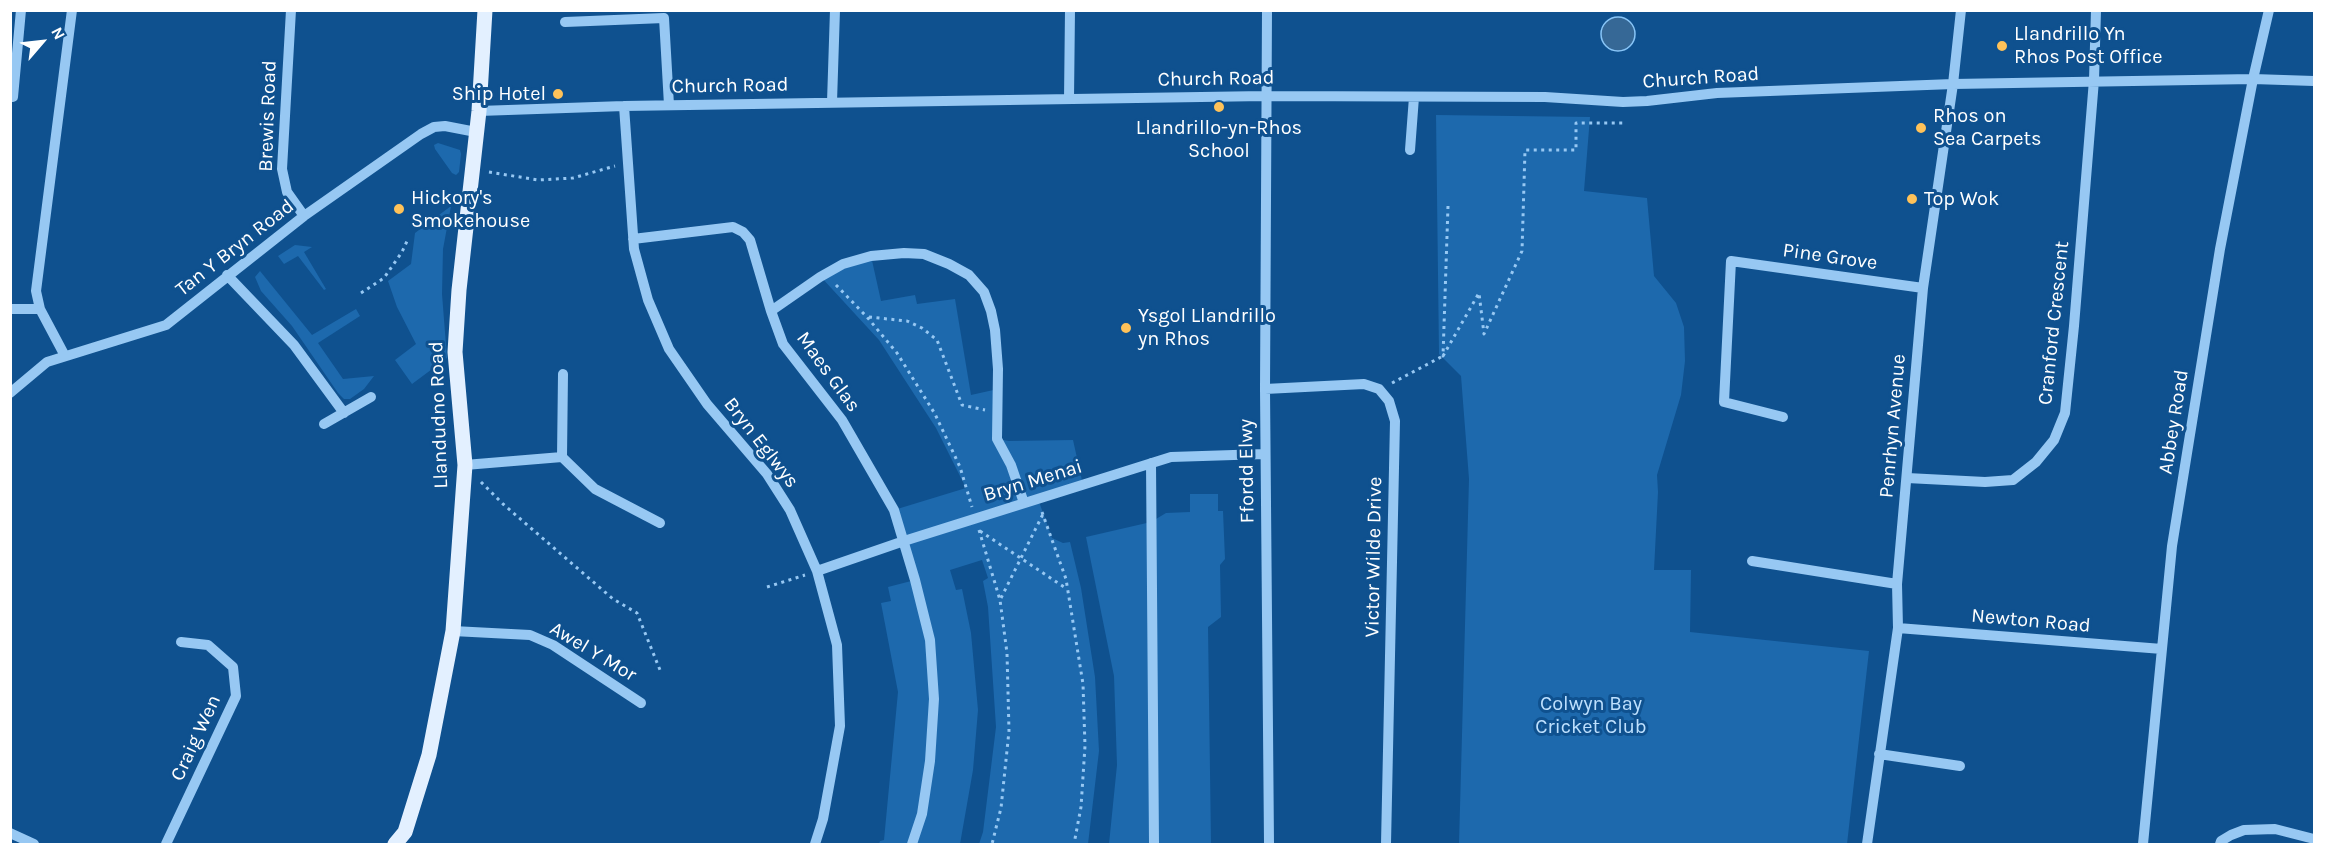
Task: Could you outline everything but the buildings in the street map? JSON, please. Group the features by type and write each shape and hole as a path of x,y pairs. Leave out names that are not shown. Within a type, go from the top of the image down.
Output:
{"main road":[{"name":"Llandudno Road","path":"395,844 405,832 429,756 453,631 465,465 455,352 459,290 479,111 485,10"}],"street":[{"path":"13,98 21,10"},
{"path":"65,356 40,309 36,291 72,10"},
{"name":"Brewis Road","path":"291,10 282,169 287,192 304,216"},
{"path":"832,102 835,10"},
{"path":"1069,99 1070,10"},
{"name":"Ffordd Elwy","path":"1267,10 1264,389 1269,844"},
{"name":"Penrhyn Avenue","path":"1867,844 1898,628 1897,584 1923,288 1953,84 1961,10"},
{"name":"Cranford Crescent","path":"1906,478 1985,482 2013,480 2036,462 2055,440 2065,413 2074,326 2094,81 2096,10"},
{"name":"Abbey Road","path":"2143,844 2172,546 2220,249 2253,79 2269,10"},
{"path":"565,22 664,18 669,105"},
{"name":"Church Road","path":"479,111 669,105 1265,96 1545,97 1647,101 1717,93 1953,84 2253,79 2314,81"},
{"path":"1410,150 1414,97"},
{"name":"Bryn Eglwys","path":"624,106 634,249 648,300 669,349 707,404 767,474 790,510 817,571 837,645 840,726 823,819 815,844"},
{"name":"Tan Y Bryn Road","path":"10,393 47,362 166,325 304,216 421,134 434,127 445,126 476,132"},
{"name":"Maes Glas","path":"633,239 733,227 743,232 750,240 783,344 842,420 894,510 930,640 933,699 930,761 922,814 912,844"},
{"path":"771,310 843,264 871,256 924,254 969,275 984,292 993,320 998,369 997,439 1011,465 1024,503"},
{"name":"Pine Grove","path":"1783,417 1724,402 1731,261 1923,288"},
{"path":"227,275 294,345 344,413"},
{"path":"10,309 40,309"},
{"path":"563,374 562,457 595,489 660,523"},
{"path":"1264,389 1364,384 1379,389"},
{"name":"Victor Wilde Drive","path":"1379,389 1389,401 1395,421 1386,844"},
{"path":"324,424 371,397"},
{"name":"Bryn Menai","path":"817,571 904,541 1171,457 1265,454"},
{"path":"465,465 562,457"},
{"path":"1151,464 1154,844"},
{"path":"1752,561 1897,584"},
{"name":"Newton Road","path":"1898,628 2163,649"},
{"name":"Awel Y Mor","path":"453,631 530,635 553,645 642,703"},
{"name":"Craig Wen","path":"166,844 236,696 233,667 208,645 181,642"},
{"path":"1879,754 1960,766"},
{"path":"2220,844 2230,835 2244,830 2275,829 2314,839"},
{"path":"10,833 34,844"}],"path":[{"path":"1379,389 1443,356 1479,293 1484,334 1522,251 1525,150 1576,150 1576,123 1624,123"},
{"path":"472,169 538,180 573,178 628,162"},
{"path":"1443,356 1448,206"},
{"path":"361,293 384,278 408,239"},
{"path":"825,274 867,316 897,353 935,414 960,467 976,518"},
{"path":"867,316 907,321 922,328 936,340 962,405 973,409 998,411"},
{"path":"465,465 503,504 613,599 637,614 660,670"},
{"path":"1037,499 1068,590 1083,684 1085,746 1081,807 1074,844"},
{"path":"1000,600 1043,514"},
{"path":"992,844 1001,808 1009,731 1007,653 1000,600 979,530 1068,590"},
{"path":"766,587 817,571"}],"green space":[{"name":"Colwyn Bay Cricket Club","path":"1436,115 1590,117 1584,191 1647,198 1654,276 1676,303 1684,327 1685,361 1681,395 1657,475 1654,570 1691,570 1690,632 1869,651 1847,844 1459,844 1469,479 1461,376 1439,354"},
{"path":"438,143 460,150 459,172 456,175 452,173 435,149 434,145"},
{"path":"451,206 443,249 442,294 447,358 412,384 395,360 416,344 397,307 388,281 411,264 415,233"},
{"path":"295,245 312,247 304,252 326,289 324,290 298,256 284,264 278,256"},
{"path":"871,256 881,301 915,295 917,304 955,299 971,395 998,389 997,439 1009,441 1073,440 1083,485 1038,499 1052,538 1063,543 1070,542 1081,588 1095,677 1099,751 1088,844 979,844 983,832 996,727 988,607 983,581 988,578 982,560 950,570 956,590 962,589 971,633 978,710 973,770 960,844 879,844 884,840 898,692 881,603 891,601 888,587 915,580 894,510 966,488 936,428 879,340 821,277"},
{"path":"260,271 312,335 356,309 360,316 318,343 343,379 374,376 364,389 350,399 344,399 338,393 292,326 261,291 255,277"},
{"path":"1190,494 1218,494 1218,511 1223,511 1225,559 1220,565 1221,617 1208,627 1211,844 1109,844 1117,765 1114,676 1086,537 1151,522 1166,513 1190,512"}],"shaded area":[{"path":"1618,17 1630,22 1635,34 1630,46 1618,51 1606,46 1601,34 1606,22"}],"place":[{"name":"Llandrillo Yn Rhos Post Office","path":"2002,46"},
{"name":"Ship Hotel","path":"558,94"},
{"name":"Llandrillo-yn-Rhos School","path":"1219,107"},
{"name":"Rhos on Sea Carpets","path":"1921,128"},
{"name":"Top Wok","path":"1912,199"},
{"name":"Hickory's Smokehouse","path":"399,209"},
{"name":"Ysgol Llandrillo yn Rhos","path":"1126,328"}]}
